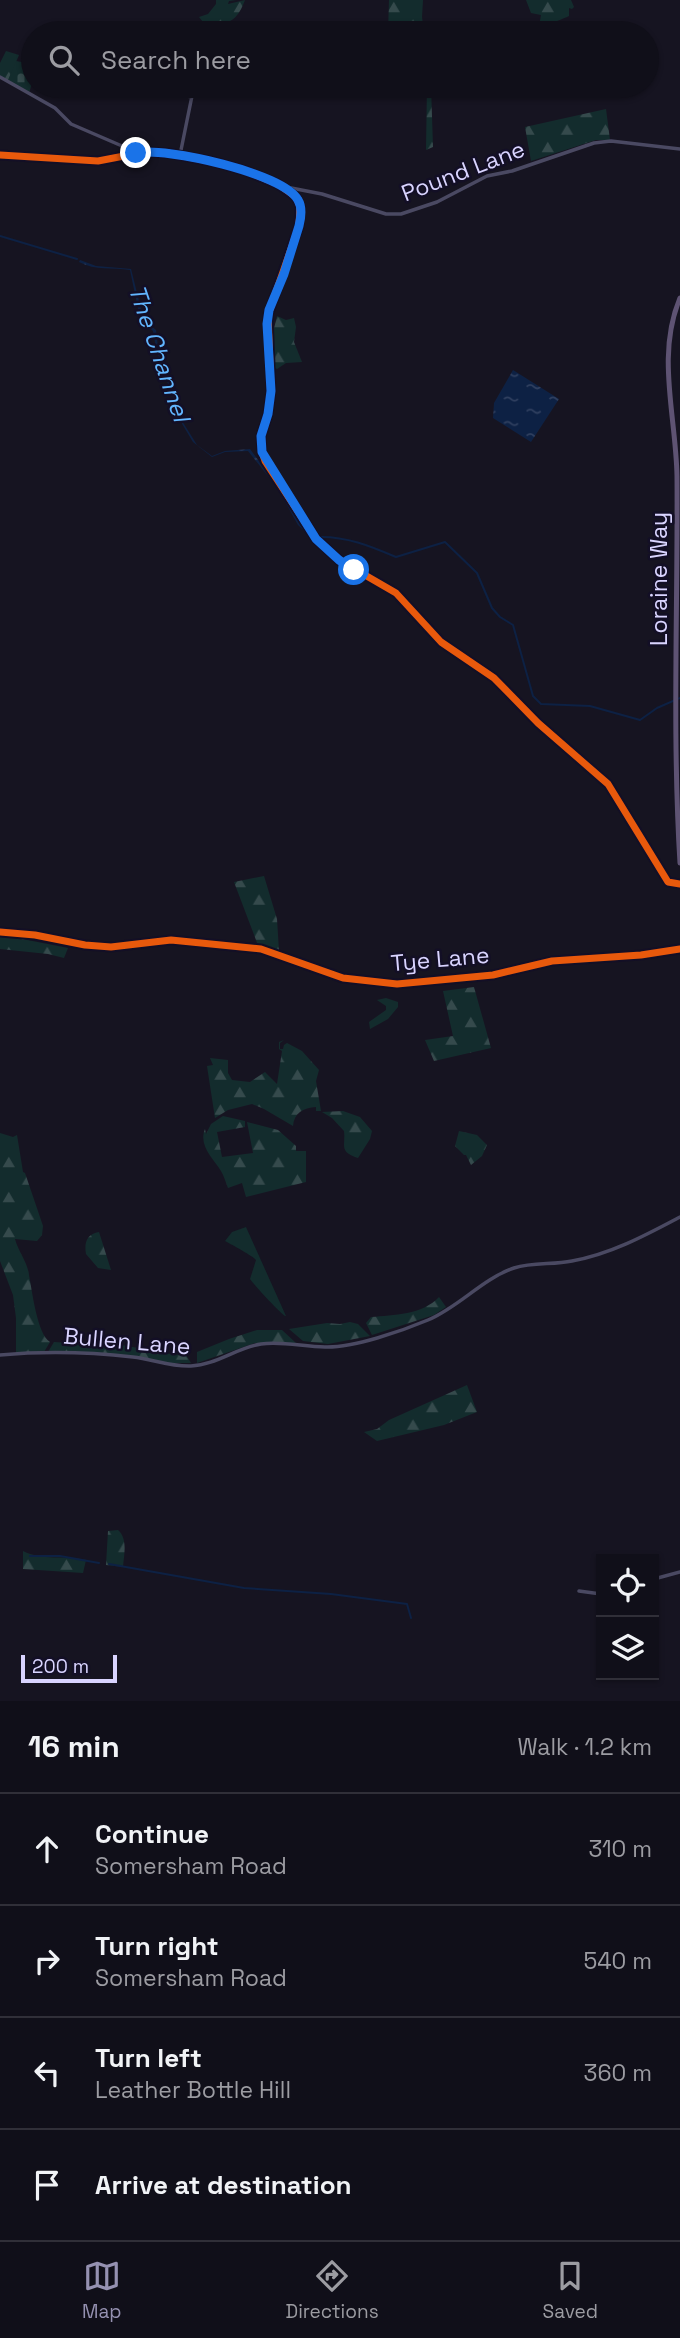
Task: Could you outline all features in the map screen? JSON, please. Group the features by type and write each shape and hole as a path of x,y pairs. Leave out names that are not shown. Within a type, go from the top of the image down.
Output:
{"main road":[{"name":"Loraine Way","path":"680,298 670,330 667,358 677,472 680,863"}],"street":[{"path":"0,77 21,89"},
{"path":"38,98 71,124 129,149 132,155"},
{"path":"180,155 192,98"},
{"name":"Pound Lane","path":"284,187 331,196 379,213 401,214 437,202 487,176 512,171 594,143 611,141 680,149"},
{"path":"0,155 98,162 149,151 180,155 229,166 284,187 296,197 300,206 299,226 268,315 271,391 261,436 265,461 316,539 327,550 354,570 396,593 441,642 494,678 538,723 608,784 668,882 680,884"},
{"path":"296,197 300,190"},
{"name":"Tye Lane","path":"0,932 111,947 171,940 261,949 343,978 397,984 493,975 552,961 641,955 680,949"},
{"name":"Bullen Lane","path":"0,1355 37,1352 123,1356 190,1366 206,1364 241,1349 262,1344 340,1346 429,1320 487,1281 512,1269 523,1265 590,1257 624,1245 680,1217"},
{"path":"659,1578 680,1572"},
{"path":"579,1591 596,1593"}],"green space":[{"path":"216,0 236,0 229,1 228,4 245,0 238,14 230,21 202,21 199,17 208,14"},
{"path":"389,0 423,0 422,21 388,21"},
{"path":"526,0 571,0 574,7 569,8 569,16 556,21 540,21 541,15 531,13"},
{"path":"6,51 19,55 8,81 0,76 0,63"},
{"path":"16,61 21,62 21,88 8,80"},
{"path":"427,98 431,98 433,147 426,150"},
{"path":"606,109 610,140 596,140 531,161 525,127"},
{"path":"277,316 286,320 294,318 294,342 302,362 286,363 277,369 274,367 272,337"},
{"path":"264,876 277,919 279,951 259,948 234,882"},
{"path":"0,937 68,948 64,958 0,949"},
{"path":"474,987 491,1048 434,1061 425,1040 453,1036 443,991"},
{"path":"386,998 398,1002 398,1007 388,1019 370,1029 369,1022 386,1010 386,1006 377,1000"},
{"path":"284,1040 280,1043 280,1049 287,1043 302,1051 319,1070 316,1081 321,1111 316,1111 316,1107 303,1110 295,1118 293,1126 252,1104 228,1110 215,1118 207,1066 213,1065 210,1058 228,1060 228,1073 232,1080 250,1082 265,1072 277,1084 282,1051 279,1049 279,1042"},
{"path":"343,1111 360,1117 372,1131 358,1158 345,1151 344,1131 322,1112"},
{"path":"223,1116 245,1121 245,1127 217,1132 222,1157 253,1153 247,1122 278,1130 296,1146 296,1151 306,1151 306,1182 246,1197 242,1183 228,1188 222,1173 205,1147 203,1135 205,1129 206,1134 211,1124"},
{"path":"459,1131 477,1135 487,1145 482,1156 471,1165 466,1155 455,1146"},
{"path":"0,1133 13,1137 17,1135 23,1172 43,1226 42,1235 37,1241 15,1239 28,1270 38,1321 50,1342 44,1352 16,1352 13,1295 0,1261"},
{"path":"246,1227 286,1316 250,1279 256,1260 225,1241 232,1232"},
{"path":"99,1232 111,1270 98,1268 86,1254 87,1239"},
{"path":"439,1297 446,1307 434,1315 372,1335 366,1323 371,1317 416,1311"},
{"path":"327,1323 358,1324 370,1336 328,1344 303,1341 289,1329"},
{"path":"257,1330 282,1330 296,1343 255,1343 197,1363 197,1352"},
{"path":"54,1342 119,1344 186,1355 191,1363 171,1363 127,1355 48,1352"},
{"path":"467,1385 477,1412 444,1425 377,1441 364,1432 377,1429 389,1420"},
{"path":"118,1530 124,1542 123,1567 106,1565 108,1531"},
{"path":"23,1551 38,1556 86,1560 83,1573 23,1569"}],"water":[{"path":"80,260 96,266 131,269 145,321 156,330 158,347 173,392 180,404 182,421 197,445 212,456 225,451 250,449 282,493 300,525 311,537 298,525 277,487 248,451 225,452 212,457 193,442 181,422 177,403 156,348 153,331 144,322 139,313 130,270 92,267 79,262"},
{"path":"513,370 559,399 531,442 493,418 494,403"}],"waterway":[{"name":"The Channel","path":"0,236 77,259"},
{"name":"The Channel","path":"318,537 348,540 396,557 445,542 477,573 492,608 513,625 533,696 541,704 590,706 640,720 657,708 680,698"},
{"path":"30,1556 60,1556 99,1563"},
{"path":"109,1564 244,1588 331,1594 407,1604 411,1618"}],"cycle path":[{"path":"0,155 98,161 145,152 168,153 246,171 278,184 296,197 300,206 299,226 268,315 271,391 261,436 265,461 316,539 339,560 396,593 441,642 494,678 538,723 608,784 668,882 680,884"},
{"path":"0,932 111,947 171,940 261,949 343,978 397,984 493,975 552,961 641,955 680,949"}],"route":[{"path":"136,153 168,153 246,171 278,184 299,201 299,226 268,315 271,391 261,436 262,452 265,461 316,539 354,570"}]}
